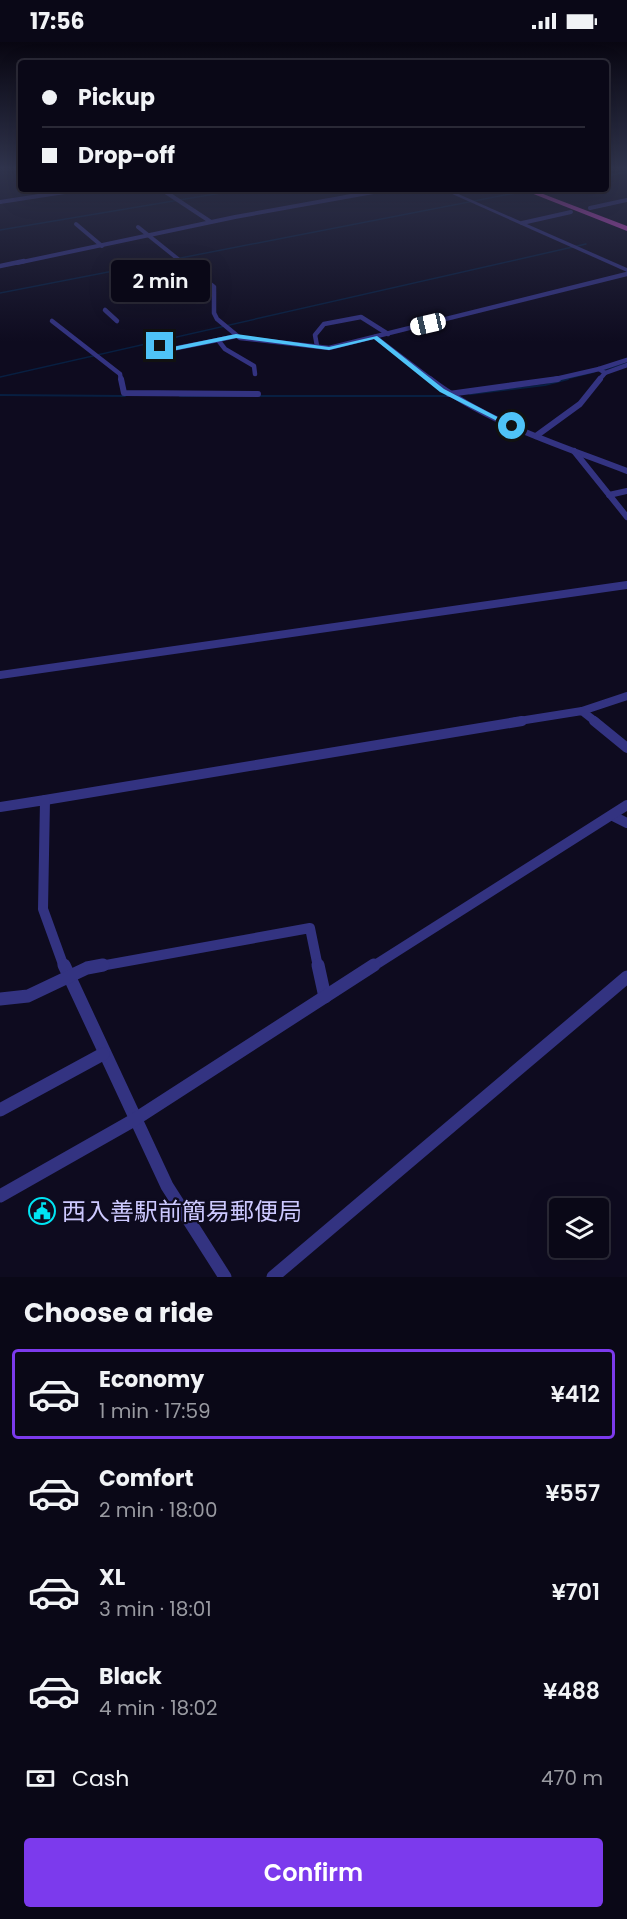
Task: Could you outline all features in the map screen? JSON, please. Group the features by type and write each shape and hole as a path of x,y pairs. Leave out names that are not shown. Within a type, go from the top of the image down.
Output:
{"street":[{"path":"79,227 102,246"},
{"path":"138,227 214,287 214,313 236,336"},
{"path":"162,227 168,232"},
{"path":"0,266 191,227"},
{"path":"530,227 627,272"},
{"path":"160,346 167,350 236,336 329,348 627,272"},
{"path":"105,310 117,321"},
{"path":"317,346 315,335 324,324 361,317 388,334"},
{"path":"52,321 120,374 124,393 258,394"},
{"path":"375,337 448,394 495,419 627,471"},
{"path":"219,340 225,349 254,366 255,374"},
{"path":"448,394 545,382 627,360"},
{"path":"536,436 580,404 605,373 627,365"},
{"path":"599,369 605,373"},
{"path":"574,451 627,517"},
{"path":"609,495 627,491"},
{"path":"0,675 627,585"},
{"path":"0,807 582,711 627,696"},
{"path":"582,711 627,748"},
{"path":"45,800 43,909 68,976 167,1186 225,1277"},
{"path":"0,1196 134,1120 549,852 613,816 627,805"},
{"path":"613,816 627,823"},
{"path":"0,999 28,996 87,968 310,928 325,997"},
{"path":"273,1277 627,976"},
{"path":"0,1110 103,1054"}],"waterway":[{"path":"0,230 20,227"},
{"path":"0,293 342,227"},
{"path":"0,377 586,244"},
{"path":"603,370 627,363"},
{"path":"562,380 594,372"},
{"path":"470,394 545,385 568,379"},
{"path":"0,395 125,396"},
{"path":"180,396 449,396"}],"place":[{"name":"西入善駅前簡易郵便局","path":"42,1211"}],"route":[{"path":"160,346 167,350 236,336 329,348 375,337 442,390 475,409 512,426"}]}
